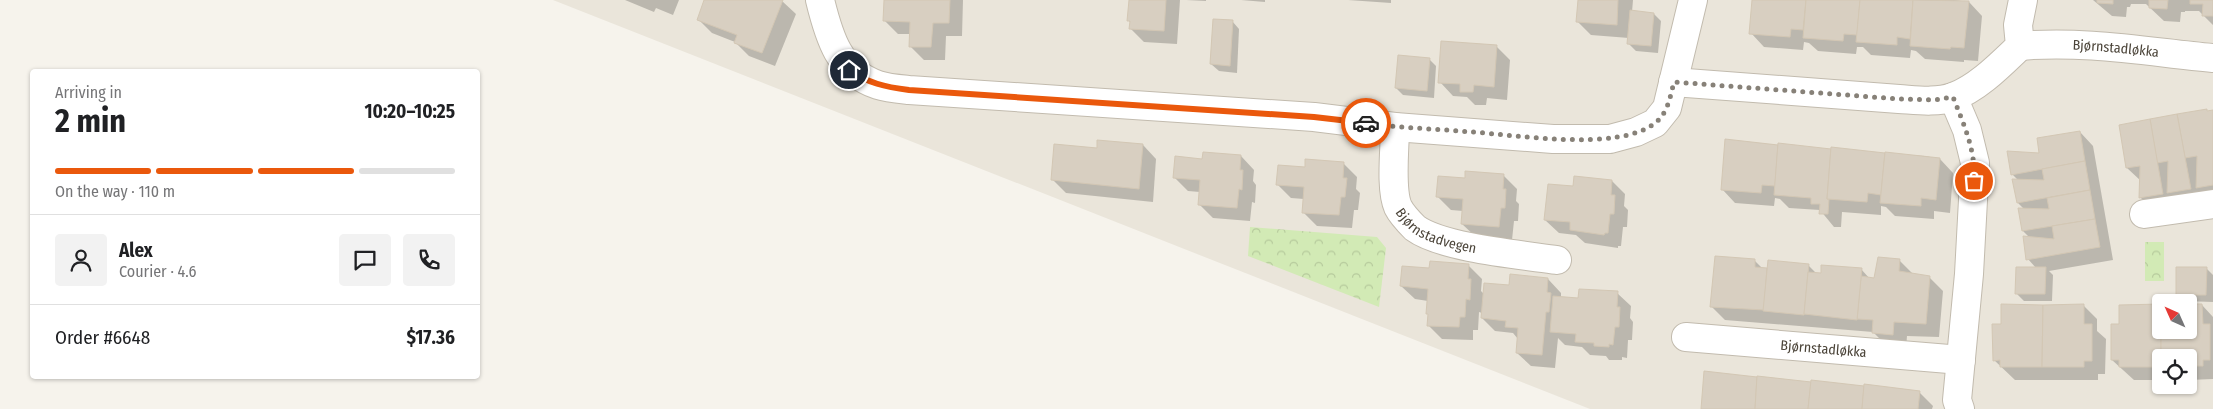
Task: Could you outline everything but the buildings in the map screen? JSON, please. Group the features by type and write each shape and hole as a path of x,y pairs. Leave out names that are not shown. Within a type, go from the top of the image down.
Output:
{"street":[{"path":"820,0 839,56 849,70 863,80 880,86 909,90 1314,117 1395,127 1552,139 1610,139 1636,132 1655,123 1667,108 1693,0"},
{"path":"1674,82 1899,99 1934,100 1953,97 1980,80 2020,46 2018,25 2023,0"},
{"name":"Bjørnstadløkka","path":"2020,46 2044,44 2092,46 2213,58"},
{"path":"1953,97 1967,130 1975,163 1969,274 1958,400 1960,409"},
{"name":"Bjørnstadvegen","path":"1395,127 1393,189 1398,206 1407,220 1417,229 1435,237 1468,247 1557,260"},
{"path":"2144,214 2213,204"},
{"name":"Bjørnstadløkka","path":"1686,337 1961,360"}],"shaded area":[{"path":"553,0 2213,0 2213,409 1590,409"}],"green space":[{"path":"1250,227 1377,237 1386,248 1379,307 1248,256"},
{"path":"2145,242 2164,242 2164,281 2145,281"}],"way so far":[{"path":"1366,123 1552,139 1610,139 1636,132 1655,123 1667,108 1674,82 1899,99 1934,100 1953,97 1967,130 1975,163 1974,181"}],"route":[{"path":"849,70 863,80 880,86 909,90 1314,117 1366,123"}]}
